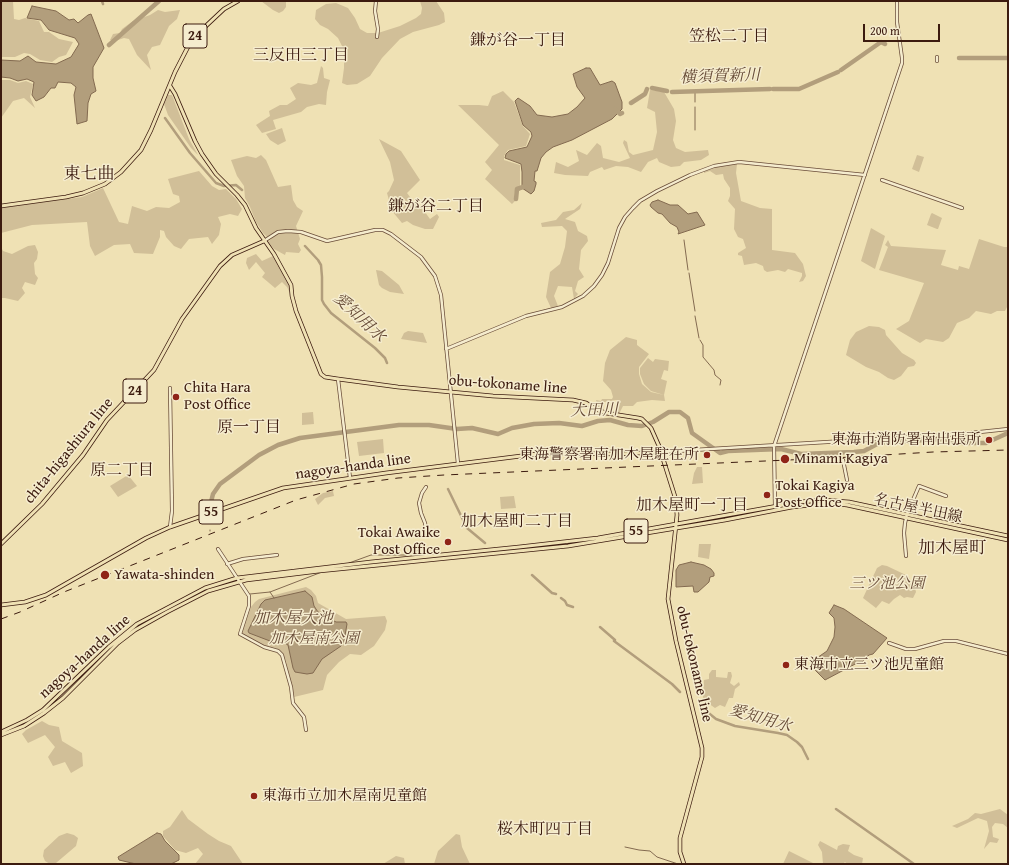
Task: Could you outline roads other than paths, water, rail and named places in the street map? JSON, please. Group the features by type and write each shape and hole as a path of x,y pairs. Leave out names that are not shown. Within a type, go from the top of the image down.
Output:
{"main road":[{"name":"24","path":"1,206 66,198 83,193 105,184 127,166 141,150 170,86 178,64 192,39 224,9 238,1"},
{"path":"170,86 175,94 198,147 209,164 245,205 264,241"},
{"name":"obu-tokoname line","path":"264,241 274,254 291,285 296,311 320,374 325,377 338,380 451,392 573,400 586,403 606,413 638,418 646,422 651,428 659,446 676,500 677,515 668,599 702,748 702,757 680,842 680,852 684,864"},
{"name":"chita-higashiura line","path":"1,544 42,504 83,455 107,420 154,370 182,319 220,266 232,255 264,241"},
{"name":"nagoya-handa line","path":"1,605 25,602 46,595 170,526 279,489 303,484 545,453 619,454 660,452"},
{"name":"名古屋半田線","path":"775,508 804,502 829,500 849,502 1008,540"},
{"name":"nagoya-handa line","path":"1,736 24,726 63,698 118,643 135,630 208,591 240,582 319,571 568,546 775,508"},
{"name":"名古屋半田線","path":"907,516 1008,536"},
{"name":"nagoya-handa line","path":"1,732 27,720 43,710 109,647 137,624 205,588 237,578 598,538 675,526"}],"street":[{"path":"376,1 375,11 378,29 377,37"},
{"path":"775,508 774,449 902,64 897,22 897,1"},
{"path":"446,349 526,316 562,307 583,296 594,286 602,275 608,263 618,228 625,217 640,201 690,175 714,166 739,162 864,175"},
{"path":"882,180 962,208"},
{"path":"264,241 278,232 288,231 300,232 327,241 375,230 383,230 391,234 421,257 435,276 441,295 458,464"},
{"path":"338,380 350,478"},
{"path":"170,388 172,512 170,526"},
{"path":"660,452 712,449 774,449 1008,429"},
{"path":"844,460 847,480"},
{"path":"906,556 904,533 907,516 919,486 946,496"},
{"path":"426,487 420,497 419,506 425,523 427,535"},
{"path":"218,549 250,600 240,634 264,647 278,650 282,655 291,687 293,703 304,717 306,730"},
{"path":"227,564 243,559 276,555"},
{"path":"889,644 903,648 915,649 944,641 956,641 1008,654"}],"water":[{"path":"32,6 56,11 69,20 74,19 78,23 91,14 104,48 93,67 93,78 96,91 91,94 88,103 87,121 77,124 74,95 76,87 71,83 58,82 55,88 51,88 44,97 36,101 32,95 34,82 27,79 18,81 1,77 1,60 20,61 28,56 36,62 56,64 71,57 79,44 75,38 49,30 41,20 27,18"},
{"path":"586,68 590,68 600,85 612,81 615,83 622,102 622,109 612,119 572,140 553,147 546,152 541,158 537,171 535,171 534,181 536,184 534,191 531,194 522,188 521,164 505,158 509,151 527,147 532,136 531,132 523,125 515,101 518,98 530,106 537,115 552,117 568,114 585,98 577,87 573,74"},
{"path":"658,200 670,205 678,205 688,214 697,212 705,225 678,234 679,232 677,227 651,207 650,205 652,202"},
{"path":"691,562 704,565 711,569 714,573 714,576 710,577 709,582 698,592 694,592 693,586 676,587 676,570 679,565"},
{"name":"加木屋大池","path":"305,591 312,597 314,606 318,612 336,622 346,622 347,624 344,641 341,646 322,659 313,673 307,674 295,672 288,645 283,642 270,641 249,633 248,631 261,604 265,600"},
{"path":"834,605 844,609 887,638 873,654 869,655 862,662 859,662 825,680 812,667 811,662 827,651 834,637 834,618 829,613"},
{"path":"157,833 161,834 165,841 179,855 179,860 171,864 136,864 119,860 118,857"}],"waterway":[{"path":"109,45 159,1"},
{"name":"横須賀新川","path":"841,70 881,42 885,44"},
{"name":"横須賀新川","path":"959,58 1008,58"},
{"name":"横須賀新川","path":"773,89 799,89 838,72"},
{"name":"横須賀新川","path":"652,88 667,91"},
{"name":"横須賀新川","path":"631,103 645,94 647,89"},
{"name":"横須賀新川","path":"672,92 770,89"},
{"path":"695,91 695,102"},
{"path":"695,107 695,130"},
{"path":"615,109 620,114 622,113"},
{"name":"愛知用水","path":"165,118 190,153 216,183 224,186 236,185 242,190"},
{"path":"516,199 517,189 526,186"},
{"path":"684,240 688,270"},
{"name":"愛知用水","path":"305,246 321,265 322,300 324,304 331,313 375,348 385,358 387,363"},
{"path":"689,273 695,311"},
{"path":"695,316 699,338"},
{"path":"700,340 703,345 703,357 714,370 715,375 721,380 720,385"},
{"name":"大田川","path":"212,508 211,502 213,494 220,484 259,455 278,445 300,438 399,425 429,425 457,429 472,428 498,434 512,428 534,424 559,423 582,426 598,421 610,420 628,425 642,426 653,422 669,412 680,412 688,418 692,433 720,453 728,451 781,449 801,454 854,452 864,451 879,443 944,439 963,443 986,443 1008,433"},
{"name":"愛知用水","path":"448,489 467,528 485,543"},
{"path":"349,563 371,555 406,555 419,550"},
{"path":"250,594 270,592 322,572"},
{"name":"愛知用水","path":"532,575 552,593 556,594"},
{"path":"270,592 274,598"},
{"name":"愛知用水","path":"561,598 567,605 573,607"},
{"name":"愛知用水","path":"600,627 615,640 614,641 672,684 680,692"},
{"name":"愛知用水","path":"700,706 716,719 735,726 787,735 802,747 808,759"},
{"name":"愛知用水","path":"836,809 914,864"},
{"path":"625,847 650,851 657,857 678,864"}],"railway":[{"path":"1,619 64,592 296,500 354,484 398,478 444,475 834,458 933,452 1008,450"}],"place":[{"name":"Chita Hara Post Office","path":"176,397"},
{"name":"東海市消防署南出張所","path":"989,440"},
{"name":"東海警察署南加木屋駐在所","path":"707,455"},
{"name":"Minami Kagiya","path":"785,459"},
{"name":"Tokai Kagiya Post Office","path":"767,495"},
{"name":"Tokai Awaike Post Office","path":"448,542"},
{"name":"Yawata-shinden","path":"105,575"},
{"name":"東海市立三ツ池児童館","path":"786,665"},
{"name":"東海市立加木屋南児童館","path":"254,796"}],"district":[{"name":"笠松二丁目","path":"729,37"},
{"name":"鎌が谷一丁目","path":"518,41"},
{"name":"三反田三丁目","path":"301,56"},
{"name":"東七曲","path":"89,175"},
{"name":"鎌が谷二丁目","path":"436,207"},
{"name":"原一丁目","path":"249,428"},
{"name":"原二丁目","path":"122,471"},
{"name":"加木屋町一丁目","path":"692,506"},
{"name":"加木屋町二丁目","path":"517,522"},
{"name":"加木屋町","path":"952,549"},
{"name":"桜木町四丁目","path":"545,830"}],"park label":[{"name":"三ツ池公園","path":"887,584"},
{"name":"加木屋南公園","path":"314,639"}]}
